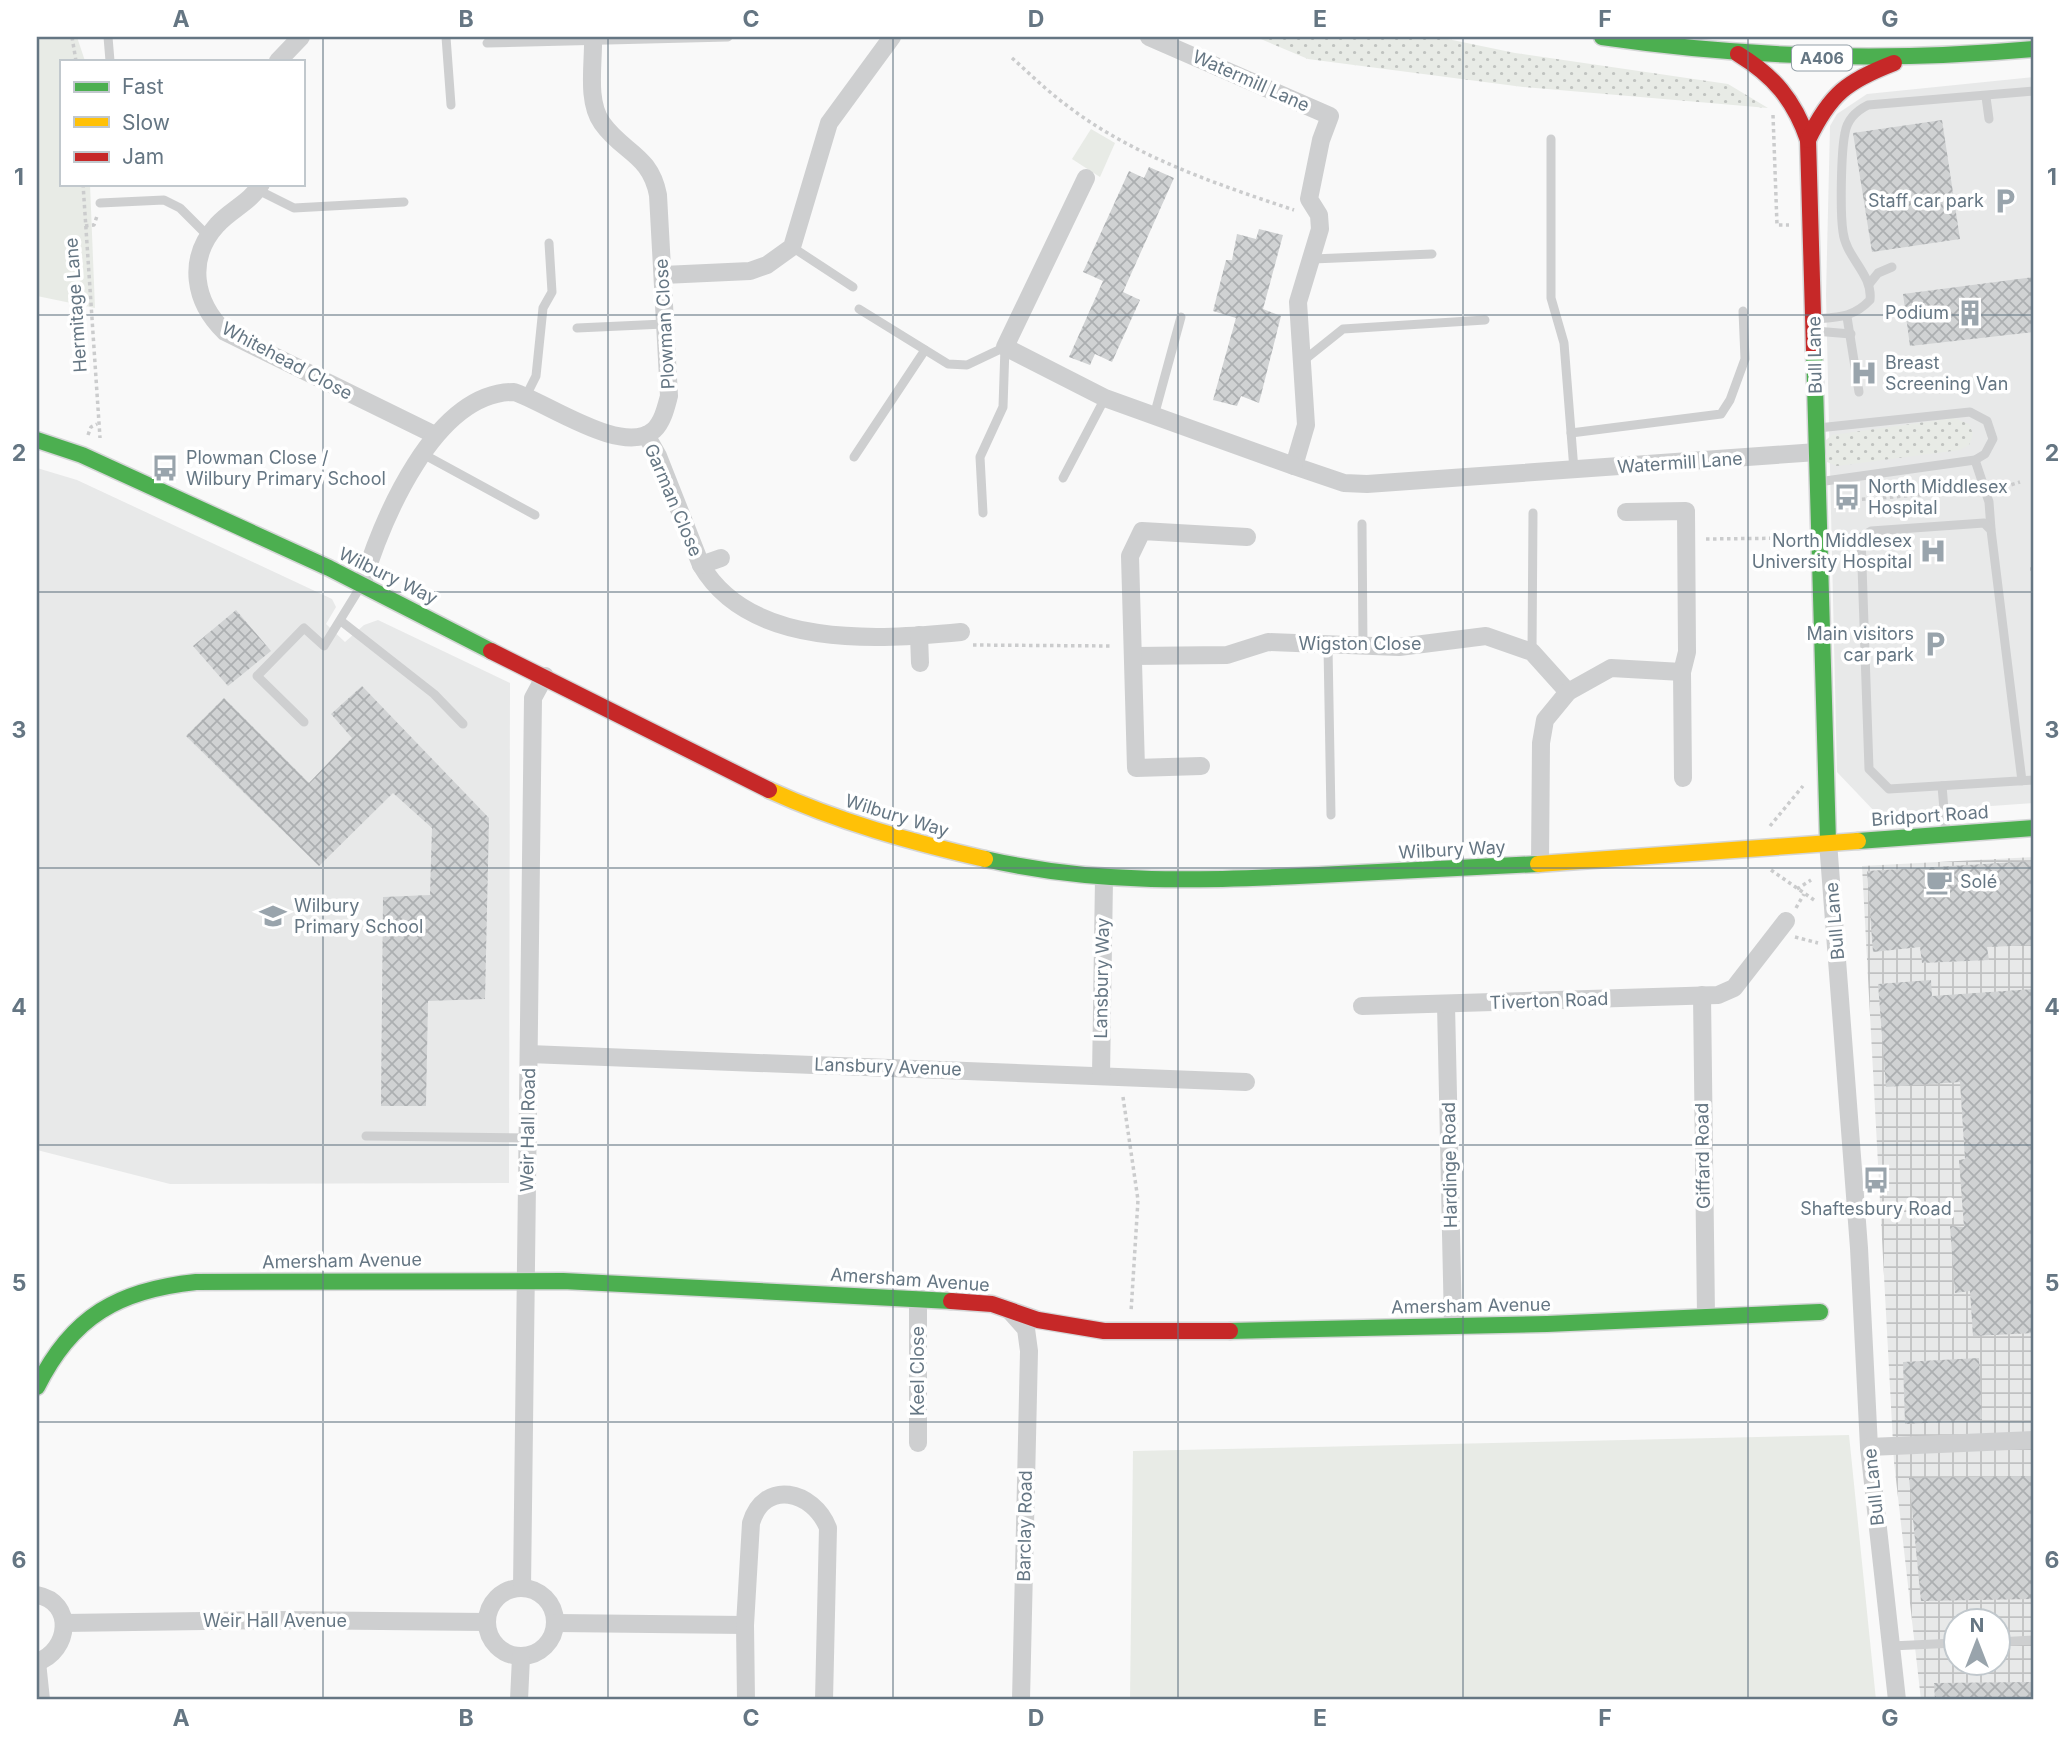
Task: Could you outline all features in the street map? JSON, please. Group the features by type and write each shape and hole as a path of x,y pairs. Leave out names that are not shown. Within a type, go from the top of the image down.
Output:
{"main road":[{"name":"A406","path":"1602,37 1738,54 1906,58 2034,49"},
{"path":"1738,54 1760,67 1789,94 1796,103 1808,140"},
{"path":"1808,140 1824,104 1833,94 1864,75 1906,58"},
{"name":"Bull Lane","path":"1808,140 1828,842"},
{"name":"Wilbury Way","path":"37,440 95,461 362,585 729,772 805,807 895,838 990,862 1104,879 1191,882 1540,864 1828,842"},
{"name":"Bridport Road","path":"1828,842 2034,828"},
{"name":"Amersham Avenue","path":"37,1387 54,1356 91,1315 132,1294 166,1287 240,1282 524,1279 918,1299 1007,1307 1038,1320 1130,1332 1453,1325 1820,1312"}],"street":[{"path":"663,275 750,271 767,265 792,247 829,123 892,37"},
{"name":"Watermill Lane","path":"1149,37 1330,116 1321,140 1309,199 1319,215 1318,242 1298,302 1306,425 1294,466"},
{"path":"279,60 296,38"},
{"name":"Plowman Close","path":"593,39 595,106 601,122 636,154 655,179 669,396 661,421 646,435"},
{"path":"1005,347 1086,178"},
{"name":"Whitehead Close","path":"260,187 218,223 208,236 199,260 198,282 201,301 209,317 225,332 435,435"},
{"name":"Watermill Lane","path":"1005,347 1105,398 1344,483 1367,484 1817,452"},
{"path":"362,585 391,513 423,454 435,435 476,400 501,392 526,396 619,438 646,435"},
{"name":"Garman Close","path":"646,435 658,456 701,565 708,578 737,604 787,628 838,636 956,633"},
{"path":"1626,512 1686,511 1687,652 1682,672 1684,778"},
{"path":"1201,766 1136,768 1130,556 1142,531 1247,537"},
{"name":"Garman Close","path":"701,565 721,558"},
{"path":"919,635 920,663"},
{"name":"Wigston Close","path":"1134,651 1227,655 1268,642 1328,647 1399,648 1486,636 1532,652 1568,692"},
{"path":"1540,864 1541,743 1545,720 1568,692 1611,668 1682,672"},
{"name":"Weir Hall Road","path":"522,1588 533,698 545,676"},
{"name":"Bull Lane","path":"1828,842 1837,943 1869,1447 1897,1700"},
{"name":"Lansbury Way","path":"1101,1076 1104,879"},
{"path":"1701,1042 1714,1011 1783,925"},
{"name":"Tiverton Road","path":"1362,1006 1718,995 1734,988"},
{"name":"Giffard Road","path":"1702,995 1706,1316"},
{"name":"Hardinge Road","path":"1446,1004 1453,1325"},
{"name":"Lansbury Avenue","path":"529,1054 1246,1082"},
{"name":"Keel Close","path":"918,1299 918,1443"},
{"name":"Barclay Road","path":"1007,1307 1026,1329 1029,1351 1021,1700"},
{"path":"1029,1351 1040,1332 1075,1325"},
{"path":"1869,1447 2034,1440"},
{"path":"746,1700 745,1625 750,1533 754,1513 772,1497 794,1495 817,1507 828,1528 824,1700"},
{"path":"522,1588 545,1596 555,1613 556,1623 546,1646 536,1653 521,1657 498,1648 490,1637 487,1622 495,1599 508,1590 522,1588"},
{"path":"37,1595 52,1601 64,1623 60,1644 55,1652 37,1662 41,1700"},
{"name":"Weir Hall Avenue","path":"64,1623 276,1620 487,1622"},
{"path":"556,1623 745,1625"},
{"path":"519,1700 521,1657"}],"lane":[{"path":"108,37 110,60"},
{"path":"446,37 451,105"},
{"path":"487,43 728,37"},
{"path":"1870,284 1851,258 1843,232 1844,134 1850,120 1868,105 2034,91"},
{"path":"1986,97 1989,119"},
{"path":"1550,139 1551,298 1561,326 1574,470"},
{"path":"260,187 294,208 404,202"},
{"path":"100,203 164,200 180,208 208,236"},
{"path":"526,396 536,376 543,308 552,292 549,243"},
{"path":"792,247 853,287"},
{"path":"1313,259 1432,254"},
{"path":"1814,325 1858,312 1870,300 1870,284 1878,273 1892,267"},
{"path":"859,309 948,364 967,365 1005,347 1003,407 980,457 983,513"},
{"path":"1571,433 1721,414 1743,368 1743,311"},
{"path":"1154,416 1181,317"},
{"path":"1847,317 1859,392"},
{"path":"1303,361 1343,329 1485,320"},
{"path":"577,328 664,324"},
{"path":"1814,325 1851,334"},
{"path":"855,457 925,350"},
{"path":"1063,478 1105,398"},
{"path":"1817,428 1970,412 1987,421 1993,433 1991,445 1975,460 1818,482"},
{"path":"423,454 536,515"},
{"path":"1975,460 1985,490 1991,530 2022,781"},
{"path":"1532,652 1533,513"},
{"path":"1991,530 1984,523 1871,531 1860,537 1869,769 1889,789 2034,780"},
{"path":"1362,524 1363,647"},
{"path":"304,722 257,676 304,628 324,646 362,585"},
{"path":"341,621 434,694 463,724"},
{"path":"1328,647 1331,815"},
{"path":"1942,786 1946,834"},
{"path":"366,1136 528,1138"},
{"path":"2011,1641 2034,1640"},
{"path":"1891,1646 1941,1644"}],"path":[{"path":"72,37 76,60"},
{"path":"1012,58 1065,105 1122,140 1235,191 1319,215"},
{"path":"1772,109 1777,225 1790,225"},
{"name":"Hermitage Lane","path":"83,186 97,424"},
{"path":"1832,501 1985,490 2020,482"},
{"path":"1686,539 1801,538"},
{"path":"956,633 957,645 1134,651"},
{"path":"1767,829 1800,792 1808,778"},
{"path":"1769,865 1772,871 1797,890 1818,878"},
{"name":"Bull Lane","path":"1797,890 1813,899"},
{"path":"1783,925 1799,940 1837,943"},
{"path":"1120,1077 1138,1200 1130,1332"}],"shaded area":[{"path":"37,37 77,37 85,60 60,60 60,186 90,186 95,308 37,296"},
{"path":"1256,37 1438,37 1515,53 1728,84 1768,108 1523,87 1308,59"},
{"name":"North Middlesex University Hospital","path":"2034,77 2034,803 1877,814 1837,772 1826,295 1830,126 1837,114 1867,94"},
{"path":"1091,129 1115,143 1100,177 1072,159"},
{"path":"1954,418 1969,424 1973,434 1969,445 1960,450 1837,466 1827,462 1826,440 1832,435"},
{"name":"Wilbury Primary School","path":"37,468 77,480 332,599 336,607 326,624 345,642 364,625 378,620 510,683 509,1183 170,1184 37,1150"},
{"path":"2034,857 2034,1700 1921,1700 1894,1462 1862,866"},
{"path":"1849,1435 1876,1700 1130,1700 1133,1451"}],"building":[{"path":"1942,120 1960,239 1872,252 1853,133"},
{"path":"1149,167 1174,178 1123,292 1140,300 1112,362 1095,354 1090,365 1069,357 1103,281 1083,272 1129,171 1144,178"},
{"path":"1259,229 1283,235 1263,309 1281,316 1259,403 1241,396 1237,406 1213,400 1236,318 1213,311 1226,260 1232,260 1237,234 1256,239"},
{"name":"Podium","path":"2034,277 2034,332 1910,346 1903,294"},
{"path":"236,610 271,651 228,686 193,646"},
{"path":"362,686 489,818 485,999 428,1001 426,1106 381,1106 383,897 430,895 432,828 393,793 319,866 186,736 224,698 309,783 352,738 331,714"},
{"path":"2034,861 2034,945 1987,947 1989,960 1922,963 1920,947 1873,952 1867,871"},
{"path":"1931,980 1932,996 2034,989 2034,1333 1973,1336 1970,1291 1955,1293 1950,1226 1964,1227 1959,1160 1965,1159 1960,1082 1886,1087 1878,984"},
{"path":"1979,1358 1982,1420 1905,1424 1903,1362"},
{"path":"2034,1476 2034,1599 1921,1601 1909,1478"},
{"path":"2034,1682 2034,1700 1935,1700 1934,1683"}],"traffic: fast":[{"path":"1602,37 1710,50 1818,56 1926,56 2034,49"},
{"path":"1814,350 1828,842"},
{"path":"37,440 82,455 329,568 491,651"},
{"path":"1858,841 2034,828"},
{"path":"985,859 1069,873 1151,879 1276,877 1538,864"},
{"path":"37,1387 66,1342 82,1325 101,1311 144,1292 196,1282 563,1281 951,1301"},
{"path":"1230,1331 1547,1324 1820,1312"}],"traffic: slow":[{"path":"769,790 876,830 985,859"},
{"path":"1538,864 1858,841"}],"traffic: jam":[{"path":"1738,54 1762,71 1781,90 1796,113 1808,140 1814,350"},
{"path":"1808,140 1824,111 1842,91 1864,76 1894,63"},
{"path":"491,651 769,790"},
{"path":"951,1301 992,1304 1038,1320 1104,1331 1230,1331"}],"place":[{"name":"Staff car park","path":"2005,201"},
{"name":"Podium","path":"1970,313"},
{"name":"Breast Screening Van","path":"1864,373"},
{"name":"Plowman Close / Wilbury Primary School","path":"165,468"},
{"name":"North Middlesex Hospital","path":"1847,497"},
{"name":"North Middlesex University Hospital","path":"1933,551"},
{"name":"Main visitors car park","path":"1935,644"},
{"name":"Solé","path":"1939,882"},
{"name":"Wilbury Primary School","path":"273,916"},
{"name":"Shaftesbury Road","path":"1876,1180"}]}
